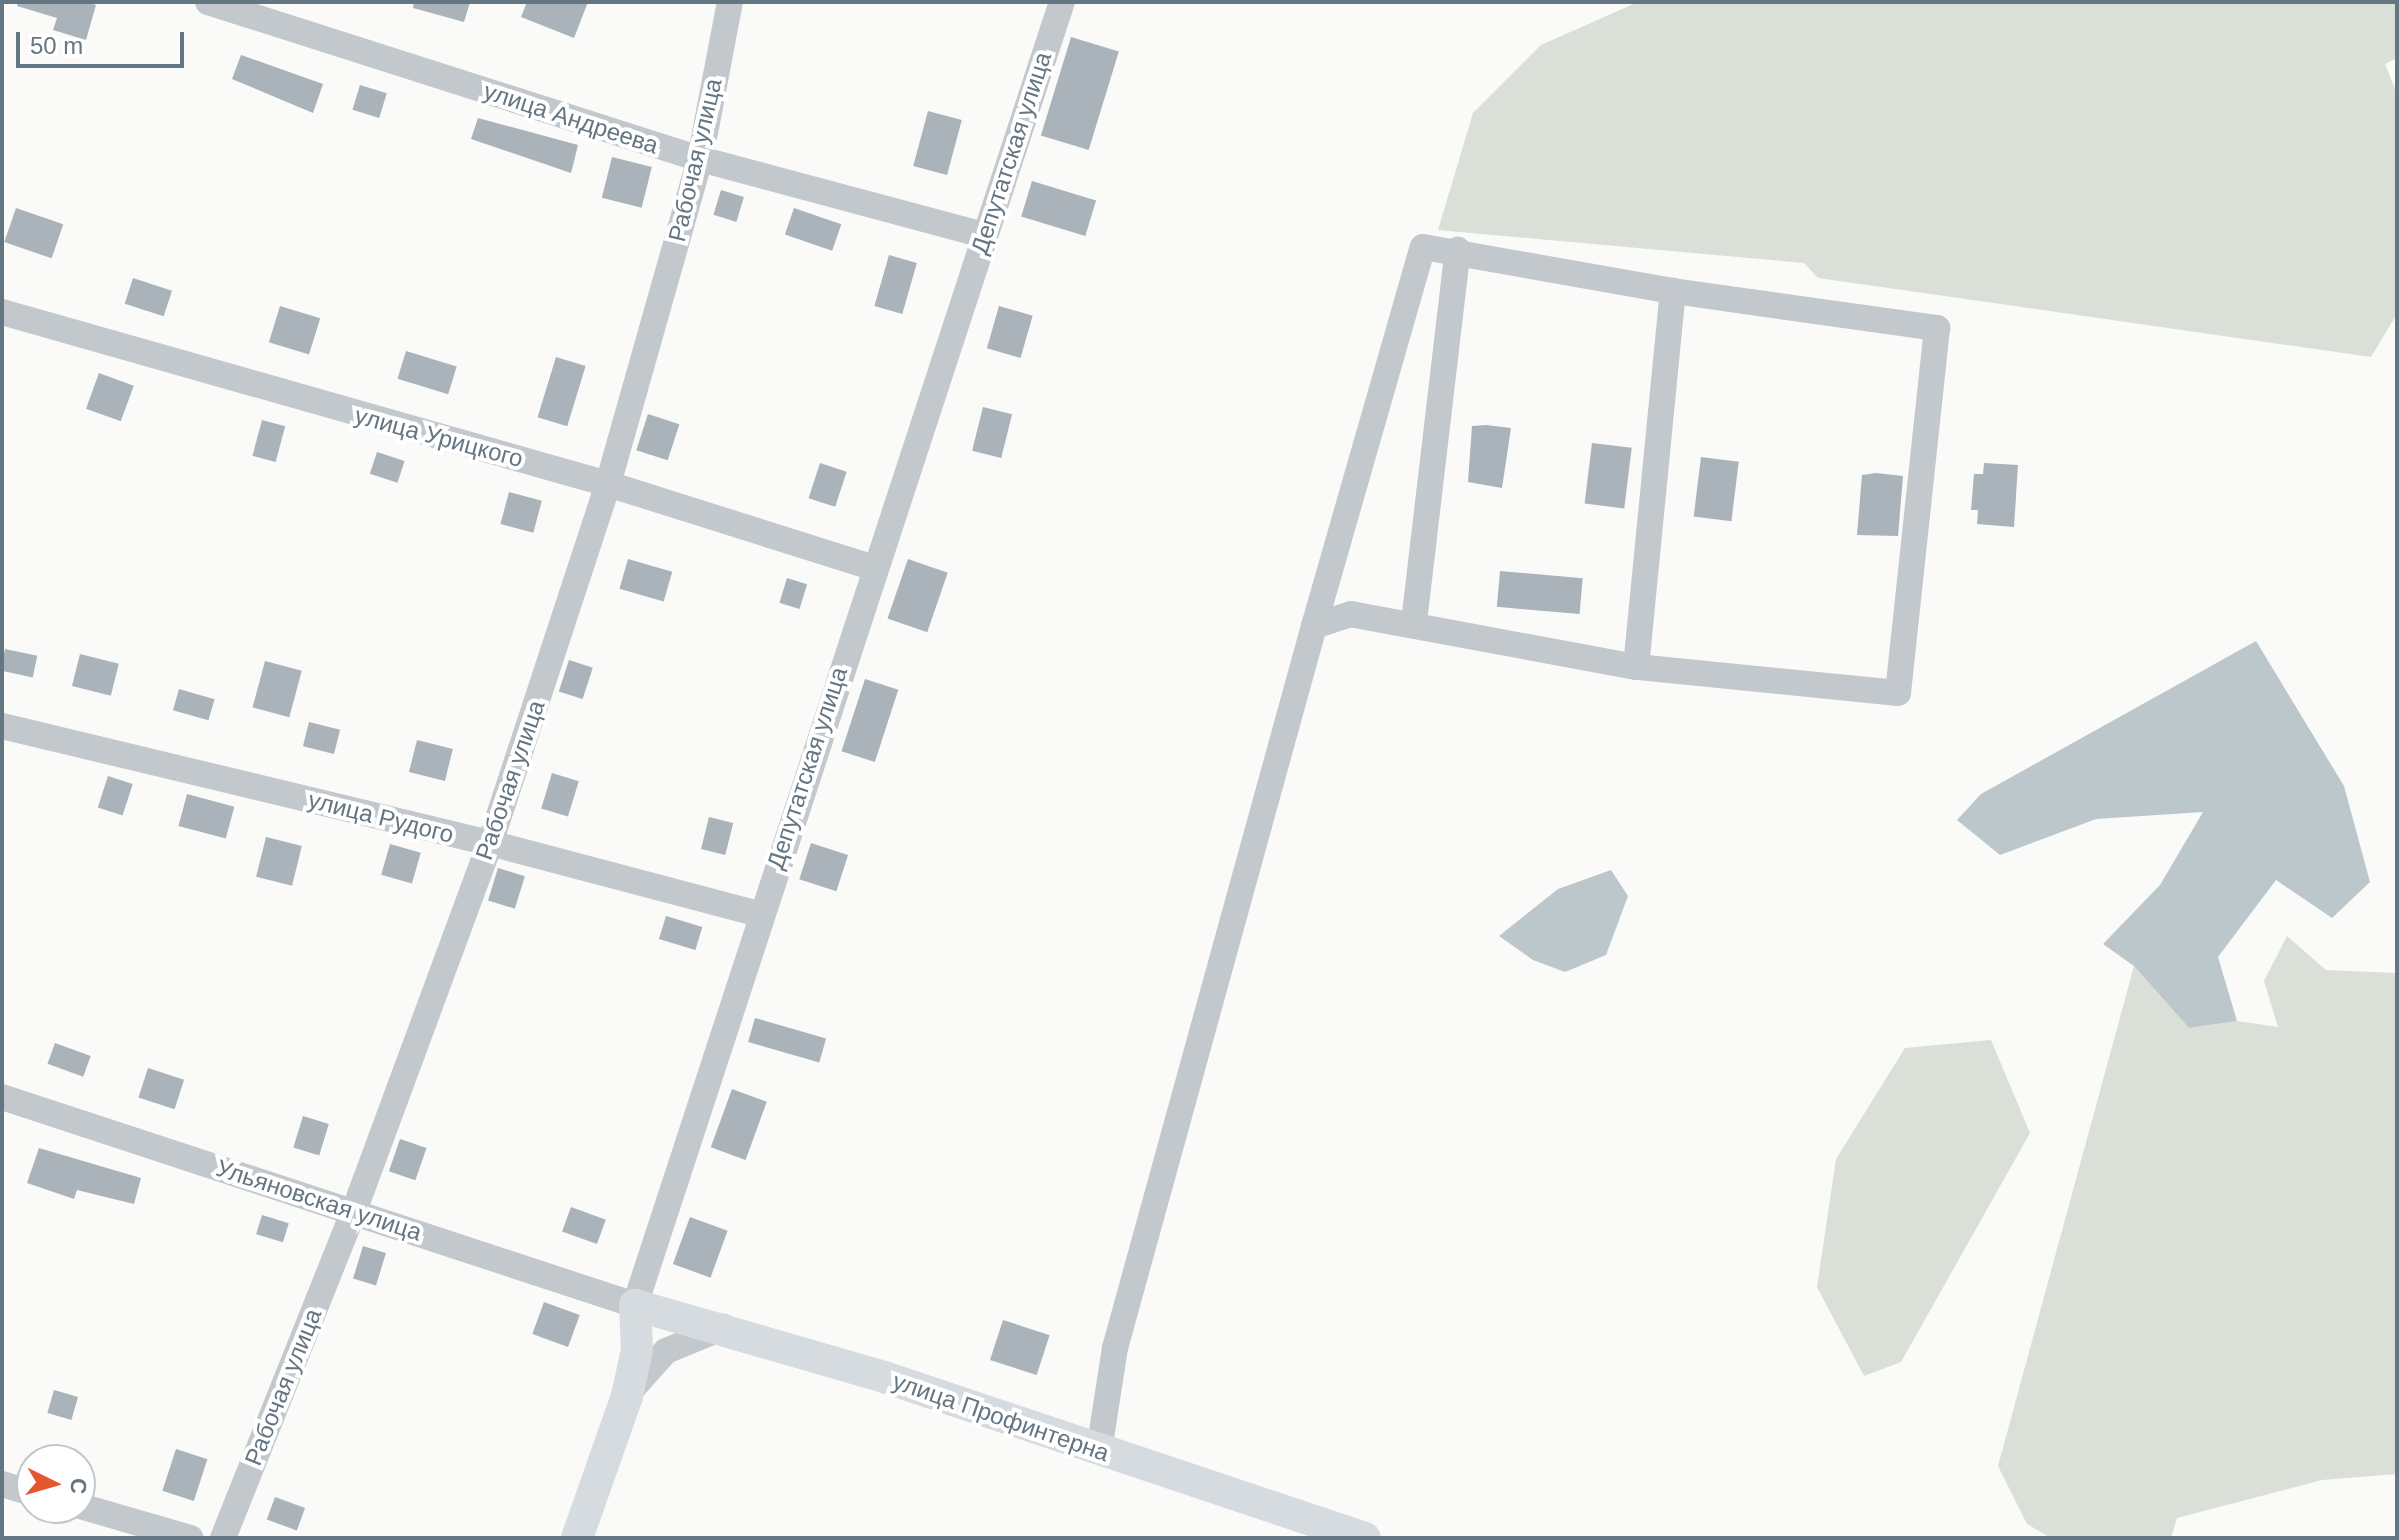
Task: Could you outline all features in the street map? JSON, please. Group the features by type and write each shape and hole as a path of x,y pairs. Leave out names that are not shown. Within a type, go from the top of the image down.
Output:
{"main road":[{"name":"улица Профинтерна","path":"635,1305 724,1327 1365,1538"},
{"name":"Депутатская улица","path":"577,1538 627,1396 637,1350 635,1305"}],"street":[{"name":"улица Андреева","path":"208,2 700,159 984,235"},
{"name":"Рабочая улица","path":"223,1538 354,1211 490,843 608,484 700,159 730,2"},
{"name":"Депутатская улица","path":"635,1305 759,914 1062,2"},
{"path":"1099,1451 1115,1348 1314,626 1423,247 1458,250 1673,291 1937,328 1898,693 1636,667 1414,622 1351,614 1314,626"},
{"path":"1414,622 1458,250"},
{"path":"1636,667 1673,291"},
{"name":"улица Урицкого","path":"2,312 608,484 874,568"},
{"name":"улица Рудого","path":"2,726 490,843 759,914"},
{"name":"Ульяновская улица","path":"2,1097 635,1305"},
{"path":"627,1396 646,1367 666,1351 724,1327"},
{"path":"96,1511 190,1538"}],"shaded area":[{"path":"1638,2 2397,2 2397,58 2385,64 2397,94 2397,314 2371,357 1818,278 1804,263 1438,230 1473,113 1541,45"},
{"path":"2256,641 2344,786 2370,882 2332,918 2276,880 2218,957 2237,1021 2189,1028 2134,966 2103,944 2160,885 2203,812 2096,819 2000,855 1957,820 1981,794"},
{"path":"1611,870 1628,896 1606,955 1565,972 1533,960 1499,936 1558,889"},
{"path":"2287,936 2326,970 2397,973 2397,1474 2322,1480 2177,1518 2171,1538 2051,1538 2027,1524 1998,1466 2134,966 2189,1028 2237,1021 2278,1027 2264,981"},
{"path":"1991,1040 2030,1133 1901,1362 1864,1376 1817,1287 1836,1159 1905,1048"}],"building":[{"path":"18,2 87,2 96,5 86,40 53,30 57,18 17,6"},
{"path":"414,2 470,2 464,22 413,8"},
{"path":"527,2 588,2 574,38 521,17"},
{"path":"1071,37 1119,52 1089,150 1041,135"},
{"path":"241,55 323,84 313,113 232,79"},
{"path":"360,85 387,93 379,118 352,110"},
{"path":"928,111 962,120 947,175 913,166"},
{"path":"478,118 578,145 571,173 471,139"},
{"path":"612,157 652,167 642,208 602,198"},
{"path":"1032,181 1096,201 1085,236 1021,216"},
{"path":"721,190 744,197 736,222 713,215"},
{"path":"16,208 63,224 52,258 4,242"},
{"path":"794,208 841,224 832,251 785,234"},
{"path":"889,255 917,263 902,314 874,306"},
{"path":"133,278 172,291 164,316 125,304"},
{"path":"280,306 320,318 309,355 269,342"},
{"path":"999,306 1033,316 1021,358 987,348"},
{"path":"406,351 457,366 448,394 398,379"},
{"path":"556,357 586,366 567,426 538,417"},
{"path":"99,373 134,386 121,421 86,409"},
{"path":"983,407 1012,414 1001,458 972,451"},
{"path":"648,414 679,424 668,460 636,450"},
{"path":"262,420 285,426 276,462 252,456"},
{"path":"1472,426 1511,428 1502,488 1468,482"},
{"path":"1592,443 1632,448 1624,508 1585,504"},
{"path":"377,452 405,461 397,483 370,474"},
{"path":"1701,457 1739,462 1731,521 1694,517"},
{"path":"820,463 847,472 835,507 809,498"},
{"path":"1984,463 2018,465 2014,527 1977,524 1978,510 1971,510 1974,474 1983,474"},
{"path":"1862,475 1903,476 1898,536 1857,535"},
{"path":"509,492 542,501 533,533 500,524"},
{"path":"628,559 672,572 664,601 619,589"},
{"path":"908,559 948,573 927,632 887,619"},
{"path":"1500,571 1583,578 1580,614 1497,607"},
{"path":"787,578 807,584 799,609 779,603"},
{"path":"5,649 37,656 33,677 2,671"},
{"path":"80,654 119,664 111,696 72,686"},
{"path":"569,660 593,668 583,699 559,691"},
{"path":"265,661 302,671 289,717 253,707"},
{"path":"865,679 898,690 875,762 842,751"},
{"path":"179,689 215,699 209,720 173,710"},
{"path":"309,722 340,730 334,754 303,746"},
{"path":"417,740 453,749 445,781 409,772"},
{"path":"552,773 579,781 568,817 541,808"},
{"path":"108,776 133,784 123,815 98,807"},
{"path":"187,794 234,807 226,839 178,826"},
{"path":"709,817 733,823 725,855 701,849"},
{"path":"266,837 302,846 292,886 256,877"},
{"path":"811,843 848,855 836,891 799,879"},
{"path":"390,844 421,853 412,884 381,875"},
{"path":"498,868 525,876 515,909 488,901"},
{"path":"666,916 702,927 695,950 659,939"},
{"path":"755,1018 826,1038 819,1062 748,1042"},
{"path":"55,1043 91,1056 83,1077 47,1064"},
{"path":"148,1068 184,1080 175,1109 138,1097"},
{"path":"732,1089 767,1102 746,1160 711,1147"},
{"path":"303,1116 329,1124 319,1155 293,1148"},
{"path":"400,1139 426,1148 415,1180 389,1171"},
{"path":"39,1148 141,1178 134,1204 77,1190 74,1199 27,1183"},
{"path":"571,1207 606,1220 597,1244 562,1231"},
{"path":"262,1215 289,1223 283,1242 256,1234"},
{"path":"690,1217 728,1231 710,1278 673,1264"},
{"path":"363,1246 386,1253 376,1286 353,1279"},
{"path":"544,1302 580,1315 568,1347 532,1334"},
{"path":"1003,1320 1050,1335 1037,1375 990,1360"},
{"path":"54,1390 78,1397 71,1420 47,1413"},
{"path":"176,1449 207,1459 194,1501 162,1491"},
{"path":"275,1497 305,1508 297,1530 267,1520"}]}
